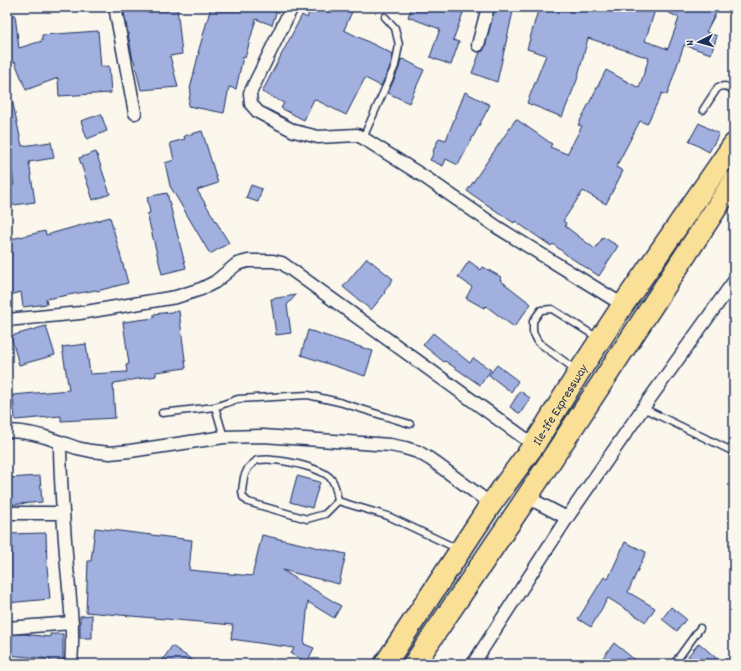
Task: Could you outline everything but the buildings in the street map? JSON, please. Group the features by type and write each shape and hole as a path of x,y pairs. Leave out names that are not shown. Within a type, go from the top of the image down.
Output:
{"highway":[{"name":"Ile-Ife Expressway","path":"385,664 491,504 534,445 600,339 734,144"},
{"name":"Ile-Ife Expressway","path":"414,664 527,496 734,181"}],"street":[{"path":"115,7 135,113"},
{"path":"292,7 250,93 251,104 258,112 294,131 318,137 357,135 363,138 426,178 497,227 623,305"},
{"path":"478,44 488,7"},
{"path":"7,320 80,313 176,297 201,289 215,282 237,264 248,261 273,261 282,263 534,445"},
{"path":"473,664 567,518 643,408 734,281"},
{"path":"7,431 19,431 42,435 77,448 91,451 110,452 130,451 224,437 263,436 390,445 418,452 430,458 491,504"},
{"path":"60,442 60,474 72,624 71,664"},
{"path":"527,496 567,518"},
{"path":"7,513 63,513"},
{"path":"7,628 72,624"}],"lane":[{"path":"363,138 395,66 399,45 395,28 385,17"},
{"path":"703,110 718,87 725,86 734,90"},
{"path":"579,372 538,342 533,332 533,321 541,310 552,309 600,339"},
{"path":"162,413 215,407 238,399 308,395 339,402 410,424"},
{"path":"215,407 224,437"},
{"path":"643,408 734,452"},
{"path":"258,460 272,460 292,463 312,468 325,474 331,479 338,500 325,514 307,519 248,502 243,497 242,491 244,477 248,468 258,460"},
{"path":"338,500 388,516 460,550"},
{"path":"674,664 700,628"}]}
